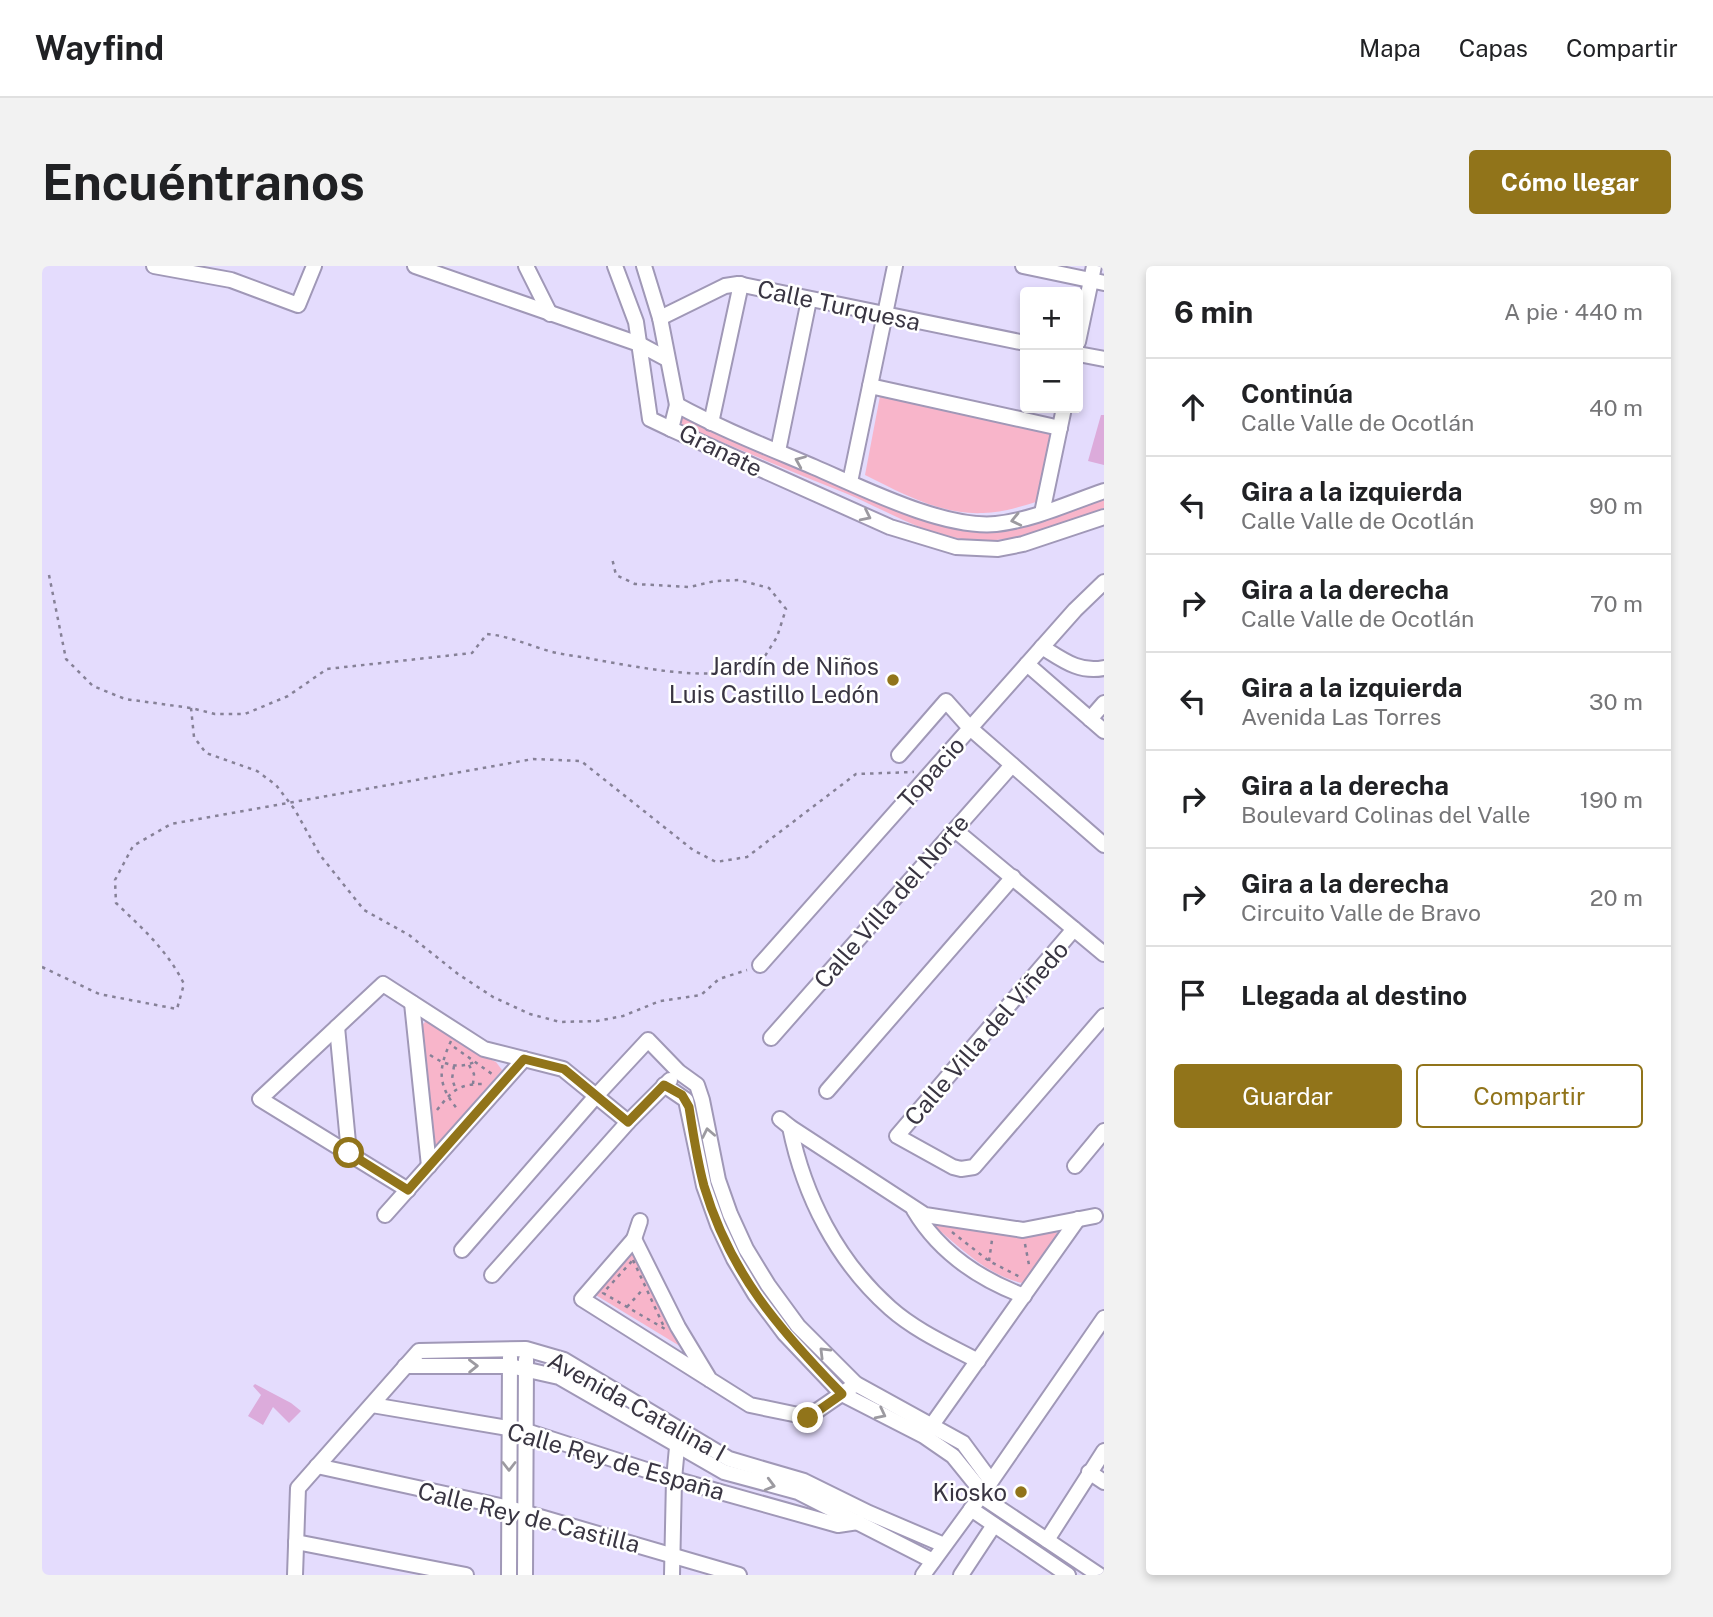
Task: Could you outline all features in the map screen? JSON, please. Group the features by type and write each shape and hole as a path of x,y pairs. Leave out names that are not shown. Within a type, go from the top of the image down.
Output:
{"street":[{"path":"154,266 231,281 298,305 314,266"},
{"path":"415,266 446,272 550,314 639,344 667,359"},
{"path":"526,266 550,314"},
{"path":"615,266 636,322 650,419 671,429"},
{"path":"644,266 660,318 677,405"},
{"path":"850,482 895,266"},
{"path":"1023,266 1096,276 1083,324"},
{"path":"711,423 741,284"},
{"name":"Calle Turquesa","path":"660,318 724,286 741,284 1020,342"},
{"path":"778,451 809,300"},
{"path":"1083,355 1104,359"},
{"path":"870,386 1060,428"},
{"name":"Granate","path":"1104,491 1042,513 996,524 960,522 919,511 711,423 677,405 671,429 890,527 956,547 998,549 1023,544 1104,517"},
{"path":"1042,513 1063,413"},
{"name":"Topacio","path":"760,965 1075,610 1104,582"},
{"path":"1042,648 1078,669 1087,671 1104,668"},
{"path":"1027,664 1104,731"},
{"path":"899,755 946,701 970,728 1104,845"},
{"path":"1090,719 1104,703"},
{"name":"Calle Villa del Norte","path":"771,1038 1012,765"},
{"path":"955,830 1104,954"},
{"path":"827,1091 1013,877"},
{"name":"Calle Villa del Viñedo","path":"1074,929 897,1136 953,1167 974,1167 1104,1016"},
{"path":"408,1190 260,1099 383,984 412,1003 453,1037 484,1049 564,1069 628,1122"},
{"path":"412,1003 429,1166"},
{"path":"337,1027 349,1153"},
{"path":"463,1250 648,1040 679,1072 697,1084 702,1100 711,1183 768,1285 798,1326 856,1384 928,1430"},
{"path":"385,1215 524,1059"},
{"path":"492,1275 628,1122 679,1072"},
{"path":"664,1085 682,1095 689,1107 729,1248 755,1294 785,1334 842,1394 963,1443 985,1490 1047,1540 1099,1575"},
{"path":"978,1361 925,1333 891,1309 862,1280 820,1218 785,1123 925,1215 1023,1230 1095,1216"},
{"path":"1075,1166 1104,1131"},
{"path":"914,1209 929,1234 946,1251 971,1270 1024,1296"},
{"path":"928,1430 1078,1219"},
{"path":"640,1221 635,1239 582,1299 750,1405 808,1418 856,1384"},
{"path":"635,1239 650,1282 710,1380"},
{"path":"755,1294 768,1285"},
{"path":"923,1575 1104,1318"},
{"path":"509,1575 510,1349"},
{"path":"525,1575 526,1349"},
{"name":"Avenida Catalina I","path":"295,1575 298,1488 419,1350 526,1349 564,1360 729,1459 804,1481 933,1561"},
{"name":"Avenida Catalina I","path":"405,1366 510,1366 559,1377 724,1472 798,1492 863,1518 944,1545"},
{"name":"Calle Rey de España","path":"372,1405 526,1432 674,1479 838,1525 863,1518"},
{"path":"672,1575 674,1479 679,1427"},
{"path":"1047,1540 1104,1451"},
{"name":"Calle Rey de Castilla","path":"317,1466 525,1512 739,1575"},
{"path":"1089,1472 1104,1482"},
{"path":"971,1509 1058,1572"},
{"path":"961,1575 994,1525"},
{"path":"296,1542 466,1575"}],"path":[{"path":"49,575 66,659 93,686 125,699 215,714 245,715 288,696 327,669 472,653 487,634 512,638 549,651 621,664 720,674 739,673 758,667 777,637 786,609 769,588 739,580 715,581 691,587 635,584 616,575 612,558"},
{"path":"191,708 194,737 206,753 257,771 276,785 320,855 364,910 409,935 458,974 493,997 530,1014 560,1022 610,1018 641,1010 660,1001 701,995 719,979 760,965"},
{"path":"42,967 99,994 177,1009 184,984 173,962 147,932 116,903 115,880 133,846 171,824 533,759 581,761 693,849 716,862 747,857 856,774 932,771"},
{"path":"441,1038 453,1037"},
{"path":"453,1037 441,1062 441,1080 447,1097 468,1122"},
{"path":"453,1037 475,1062 503,1082"},
{"path":"427,1052 441,1062 462,1067 475,1062"},
{"path":"454,1065 452,1079 456,1090"},
{"path":"469,1065 474,1074 473,1084"},
{"path":"433,1115 447,1097 465,1084 482,1084"},
{"path":"941,1219 948,1230 989,1261 1033,1283"},
{"path":"989,1261 993,1236"},
{"path":"1024,1241 1029,1265"},
{"path":"633,1259 650,1282 665,1329 627,1307 603,1293 633,1259"},
{"path":"616,1320 650,1282"}],"shaded area":[{"path":"880,396 1051,433 1036,502 990,513 967,513 937,507 865,475"},
{"path":"685,417 916,518 959,530 996,532 1104,499 1104,508 1010,538 955,538 918,526 682,425 681,419"},
{"path":"426,1021 474,1052 496,1062 502,1070 438,1145 433,1144 420,1027"},
{"path":"932,1224 1025,1237 1055,1231 1058,1234 1023,1283 1010,1280 986,1267"},
{"path":"634,1249 688,1351 594,1294"}],"building":[{"path":"1101,415 1104,415 1104,465 1088,461"},
{"path":"255,1384 301,1411 289,1423 273,1407 263,1425 248,1416 261,1395 253,1386"}],"place":[{"name":"Jardín de Niños Luis Castillo Ledón","path":"893,680"},
{"name":"Kiosko","path":"1021,1492"}],"route":[{"path":"349,1153 408,1190 524,1059 564,1069 628,1122 664,1085 682,1095 689,1107 704,1186 734,1259 755,1294 785,1334 842,1394 808,1418"}]}
